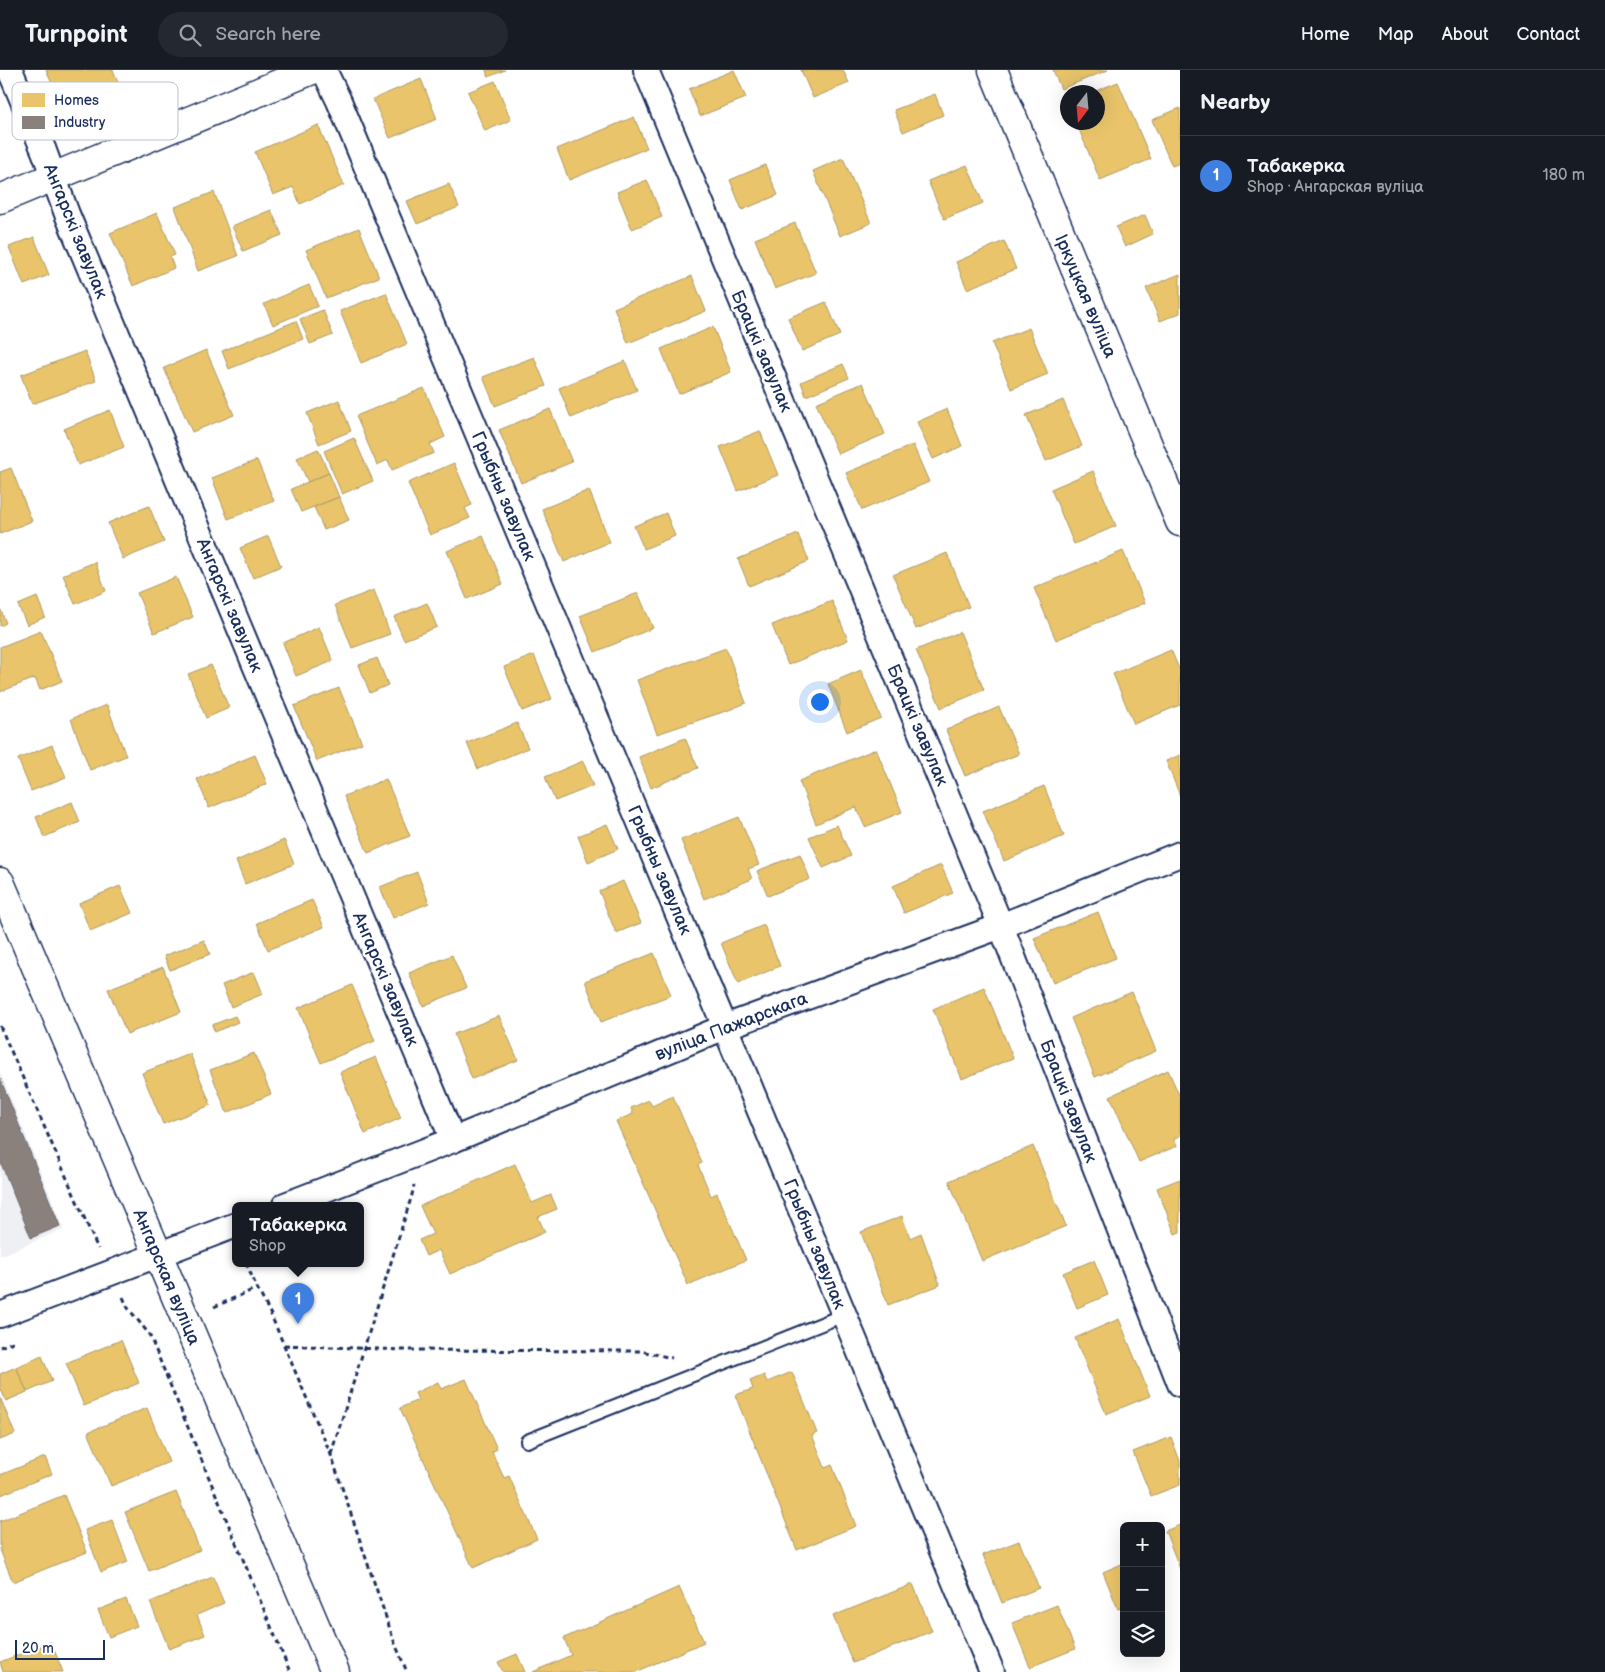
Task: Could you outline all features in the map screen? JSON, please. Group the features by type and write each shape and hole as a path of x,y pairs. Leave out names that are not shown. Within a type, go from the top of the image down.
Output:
{"street":[{"name":"Ангарскі завулак","path":"10,70 15,82"},
{"path":"178,126 312,70"},
{"name":"Грыбны завулак","path":"324,70 726,1027 992,1672"},
{"name":"Брацкі завулак","path":"646,70 1001,926 1180,1384"},
{"name":"Іркуцкая вуліца","path":"993,70 1180,522"},
{"name":"Ангарскі завулак","path":"39,140 67,214 453,1140"},
{"path":"0,199 144,140"},
{"name":"вуліца Пажарскага","path":"293,1202 453,1140 726,1027 1001,926 1180,854"},
{"name":"Ангарская вуліца","path":"2,893 336,1672"},
{"path":"0,1316 232,1226"}],"lane":[{"path":"527,1441 844,1315"}],"path":[{"path":"0,1026 108,1273 128,1308 149,1334 290,1672"},
{"path":"331,1455 412,1195 420,1152"},
{"path":"248,1267 271,1315 331,1455 406,1672"},
{"path":"214,1307 257,1288"},
{"path":"284,1345 363,1349 641,1351 711,1368"}],"shaded area":[{"path":"0,1072 64,1229 0,1256"}],"building: Homes":[{"path":"46,70 113,70 118,82 51,82"},
{"path":"486,70 505,70 488,77"},
{"path":"734,70 746,98 700,116 689,89"},
{"path":"801,70 843,70 849,83 813,98"},
{"path":"1053,70 1108,70 1071,85 1060,85 1060,87"},
{"path":"421,79 437,119 390,138 373,99"},
{"path":"495,81 511,120 485,131 468,92"},
{"path":"1118,82 1151,159 1100,180 1079,130 1105,130 1105,87"},
{"path":"935,94 943,115 903,132 894,110"},
{"path":"1180,108 1180,163 1172,166 1152,120"},
{"path":"634,117 647,148 569,180 557,149"},
{"path":"318,125 344,185 300,204 293,187 273,195 255,152"},
{"path":"843,158 871,223 840,236 813,171"},
{"path":"765,165 778,195 742,210 730,180"},
{"path":"967,165 983,203 944,219 928,181"},
{"path":"647,180 662,217 632,229 617,192"},
{"path":"449,184 459,207 417,224 407,201"},
{"path":"214,192 238,256 198,271 175,207"},
{"path":"271,210 282,235 243,251 232,226"},
{"path":"157,213 175,255 170,257 174,268 133,286 110,233"},
{"path":"1145,215 1153,234 1125,247 1116,227"},
{"path":"795,223 816,273 775,289 755,239"},
{"path":"359,228 379,277 326,298 306,250"},
{"path":"34,237 49,275 24,285 9,247"},
{"path":"1004,241 1016,269 967,289 956,262"},
{"path":"1180,274 1180,313 1160,321 1146,288"},
{"path":"692,276 706,311 628,343 614,308"},
{"path":"309,285 318,306 273,325 264,304"},
{"path":"386,293 407,344 361,363 340,311"},
{"path":"826,302 840,335 802,351 788,318"},
{"path":"323,310 333,335 310,344 300,319"},
{"path":"296,321 303,339 229,369 222,351"},
{"path":"713,327 731,372 679,394 661,349"},
{"path":"1029,328 1048,374 1011,389 992,343"},
{"path":"206,350 234,415 192,432 164,368"},
{"path":"85,351 96,381 32,404 21,375"},
{"path":"534,357 546,386 495,406 483,377"},
{"path":"625,361 637,390 571,418 559,388"},
{"path":"843,364 849,378 806,396 801,382"},
{"path":"863,383 885,434 838,454 816,403"},
{"path":"424,388 445,437 430,444 434,453 392,470 388,460 377,465 356,416"},
{"path":"339,400 351,431 319,444 307,413"},
{"path":"1063,400 1082,446 1046,461 1026,415"},
{"path":"550,409 572,462 521,483 499,430"},
{"path":"947,409 962,446 933,459 917,422"},
{"path":"110,410 124,447 78,465 64,429"},
{"path":"760,431 778,475 738,491 720,447"},
{"path":"354,438 373,481 342,494 324,451"},
{"path":"913,445 929,482 862,510 846,473"},
{"path":"318,449 329,473 308,482 297,458"},
{"path":"257,460 274,501 228,519 212,478"},
{"path":"454,463 472,505 465,508 470,518 430,535 408,483"},
{"path":"11,468 32,521 0,534 0,472"},
{"path":"1093,471 1116,526 1074,544 1051,489"},
{"path":"329,473 339,497 301,512 291,489"},
{"path":"589,490 610,542 564,562 542,509"},
{"path":"339,497 349,520 324,530 314,507"},
{"path":"149,506 164,542 123,559 108,523"},
{"path":"666,513 675,536 644,549 634,526"},
{"path":"798,534 809,561 749,586 738,559"},
{"path":"268,536 281,566 253,578 240,548"},
{"path":"483,536 503,584 467,599 447,551"},
{"path":"1123,551 1145,603 1056,640 1034,588"},
{"path":"947,553 969,607 916,629 893,575"},
{"path":"95,562 106,591 75,604 63,575"},
{"path":"176,577 193,617 154,633 137,593"},
{"path":"374,590 390,634 352,648 335,605"},
{"path":"638,593 653,628 595,652 580,616"},
{"path":"37,597 45,617 27,625 18,605"},
{"path":"832,601 848,640 788,665 772,625"},
{"path":"427,603 437,627 404,640 394,617"},
{"path":"0,608 6,623 0,626"},
{"path":"319,627 333,661 296,676 283,643"},
{"path":"41,631 62,681 40,690 35,678 0,692 0,647"},
{"path":"960,632 984,690 941,708 916,650"},
{"path":"726,648 746,703 657,734 637,680"},
{"path":"1171,650 1180,671 1180,705 1134,724 1113,674"},
{"path":"534,655 552,699 522,711 504,667"},
{"path":"377,658 388,685 370,693 359,665"},
{"path":"211,665 229,708 206,718 188,674"},
{"path":"861,670 881,718 847,732 828,684"},
{"path":"339,688 362,743 317,761 294,706"},
{"path":"107,705 126,756 90,770 71,719"},
{"path":"999,707 1019,754 965,776 946,730"},
{"path":"517,723 528,748 478,769 467,743"},
{"path":"685,738 698,768 651,788 639,757"},
{"path":"52,745 66,777 31,791 18,759"},
{"path":"876,749 902,812 865,827 856,807 816,824 799,781"},
{"path":"255,755 267,784 209,808 197,779"},
{"path":"1180,755 1180,796 1166,761"},
{"path":"583,761 593,786 555,801 545,777"},
{"path":"386,779 410,836 368,853 344,796"},
{"path":"1044,786 1064,836 1004,861 983,811"},
{"path":"72,802 80,822 44,837 36,817"},
{"path":"739,817 759,865 748,869 752,879 704,899 681,840"},
{"path":"607,824 618,849 588,862 578,836"},
{"path":"837,825 851,856 823,868 809,837"},
{"path":"284,840 294,864 245,884 236,861"},
{"path":"800,854 810,879 768,896 757,871"},
{"path":"941,865 953,893 904,913 893,886"},
{"path":"417,872 429,903 393,918 380,887"},
{"path":"623,881 641,923 616,933 599,891"},
{"path":"120,886 132,913 90,931 79,903"},
{"path":"312,900 324,927 268,950 257,923"},
{"path":"1098,912 1116,958 1053,983 1034,938"},
{"path":"764,925 780,966 738,984 721,943"},
{"path":"204,940 210,954 170,970 164,956"},
{"path":"654,953 671,995 601,1022 585,981"},
{"path":"452,955 466,988 423,1006 409,973"},
{"path":"163,967 181,1012 127,1034 108,989"},
{"path":"254,972 263,994 231,1007 222,985"},
{"path":"352,985 375,1041 321,1063 298,1008"},
{"path":"984,987 1013,1058 962,1079 933,1009"},
{"path":"1132,992 1156,1051 1095,1077 1071,1018"},
{"path":"235,1016 238,1022 215,1032 212,1025"},
{"path":"499,1016 518,1060 472,1079 454,1034"},
{"path":"254,1053 271,1094 227,1113 210,1070"},
{"path":"190,1054 211,1105 163,1124 142,1073"},
{"path":"376,1057 401,1118 365,1134 340,1072"},
{"path":"1168,1070 1180,1097 1180,1136 1174,1139 1177,1146 1139,1162 1110,1096"},
{"path":"673,1096 702,1163 698,1165 711,1196 717,1193 746,1260 688,1285 616,1121 633,1114 631,1108 649,1100 652,1106"},
{"path":"1033,1146 1066,1226 982,1261 949,1181"},
{"path":"515,1164 532,1203 551,1195 557,1209 538,1217 545,1232 450,1274 439,1250 426,1256 419,1240 433,1234 420,1206"},
{"path":"1180,1179 1180,1232 1175,1234 1157,1188"},
{"path":"902,1216 910,1238 921,1233 940,1285 888,1305 861,1232"},
{"path":"1094,1260 1108,1295 1077,1308 1063,1273"},
{"path":"1119,1319 1150,1396 1106,1414 1075,1338"},
{"path":"121,1340 139,1383 84,1406 66,1363"},
{"path":"42,1356 52,1381 27,1392 16,1367"},
{"path":"16,1367 27,1392 6,1401 0,1387 0,1374"},
{"path":"792,1372 817,1433 812,1435 825,1468 832,1465 856,1526 797,1550 735,1395 753,1389 750,1381 764,1375 767,1382"},
{"path":"466,1379 497,1449 492,1452 504,1478 509,1476 537,1539 473,1568 400,1408 418,1400 415,1393 438,1382 441,1389"},
{"path":"0,1397 15,1434 0,1440"},
{"path":"147,1408 169,1462 111,1486 88,1432"},
{"path":"1171,1437 1180,1461 1180,1485 1151,1496 1133,1452"},
{"path":"45,1457 52,1474 1,1495 0,1475"},
{"path":"176,1492 200,1550 149,1571 125,1512"},
{"path":"64,1495 87,1552 13,1582 0,1550 0,1521"},
{"path":"112,1520 128,1562 101,1572 85,1530"},
{"path":"1180,1525 1180,1569 1165,1531"},
{"path":"1019,1541 1039,1588 1002,1603 983,1555"},
{"path":"1120,1565 1120,1608 1118,1609 1103,1572"},
{"path":"213,1577 224,1603 197,1615 205,1635 169,1649 150,1602"},
{"path":"913,1584 932,1631 853,1663 833,1616"},
{"path":"679,1587 704,1642 636,1672 533,1672 571,1655 564,1638"},
{"path":"126,1599 137,1626 109,1637 98,1610"},
{"path":"1057,1605 1075,1649 1030,1667 1012,1623"},
{"path":"51,1642 63,1672 3,1672 0,1662"},
{"path":"517,1654 525,1672 503,1672 498,1662"}],"building: Industry":[{"path":"0,1078 60,1226 31,1238 0,1161"}],"place":[{"name":"Табакерка","path":"298,1324"}]}
